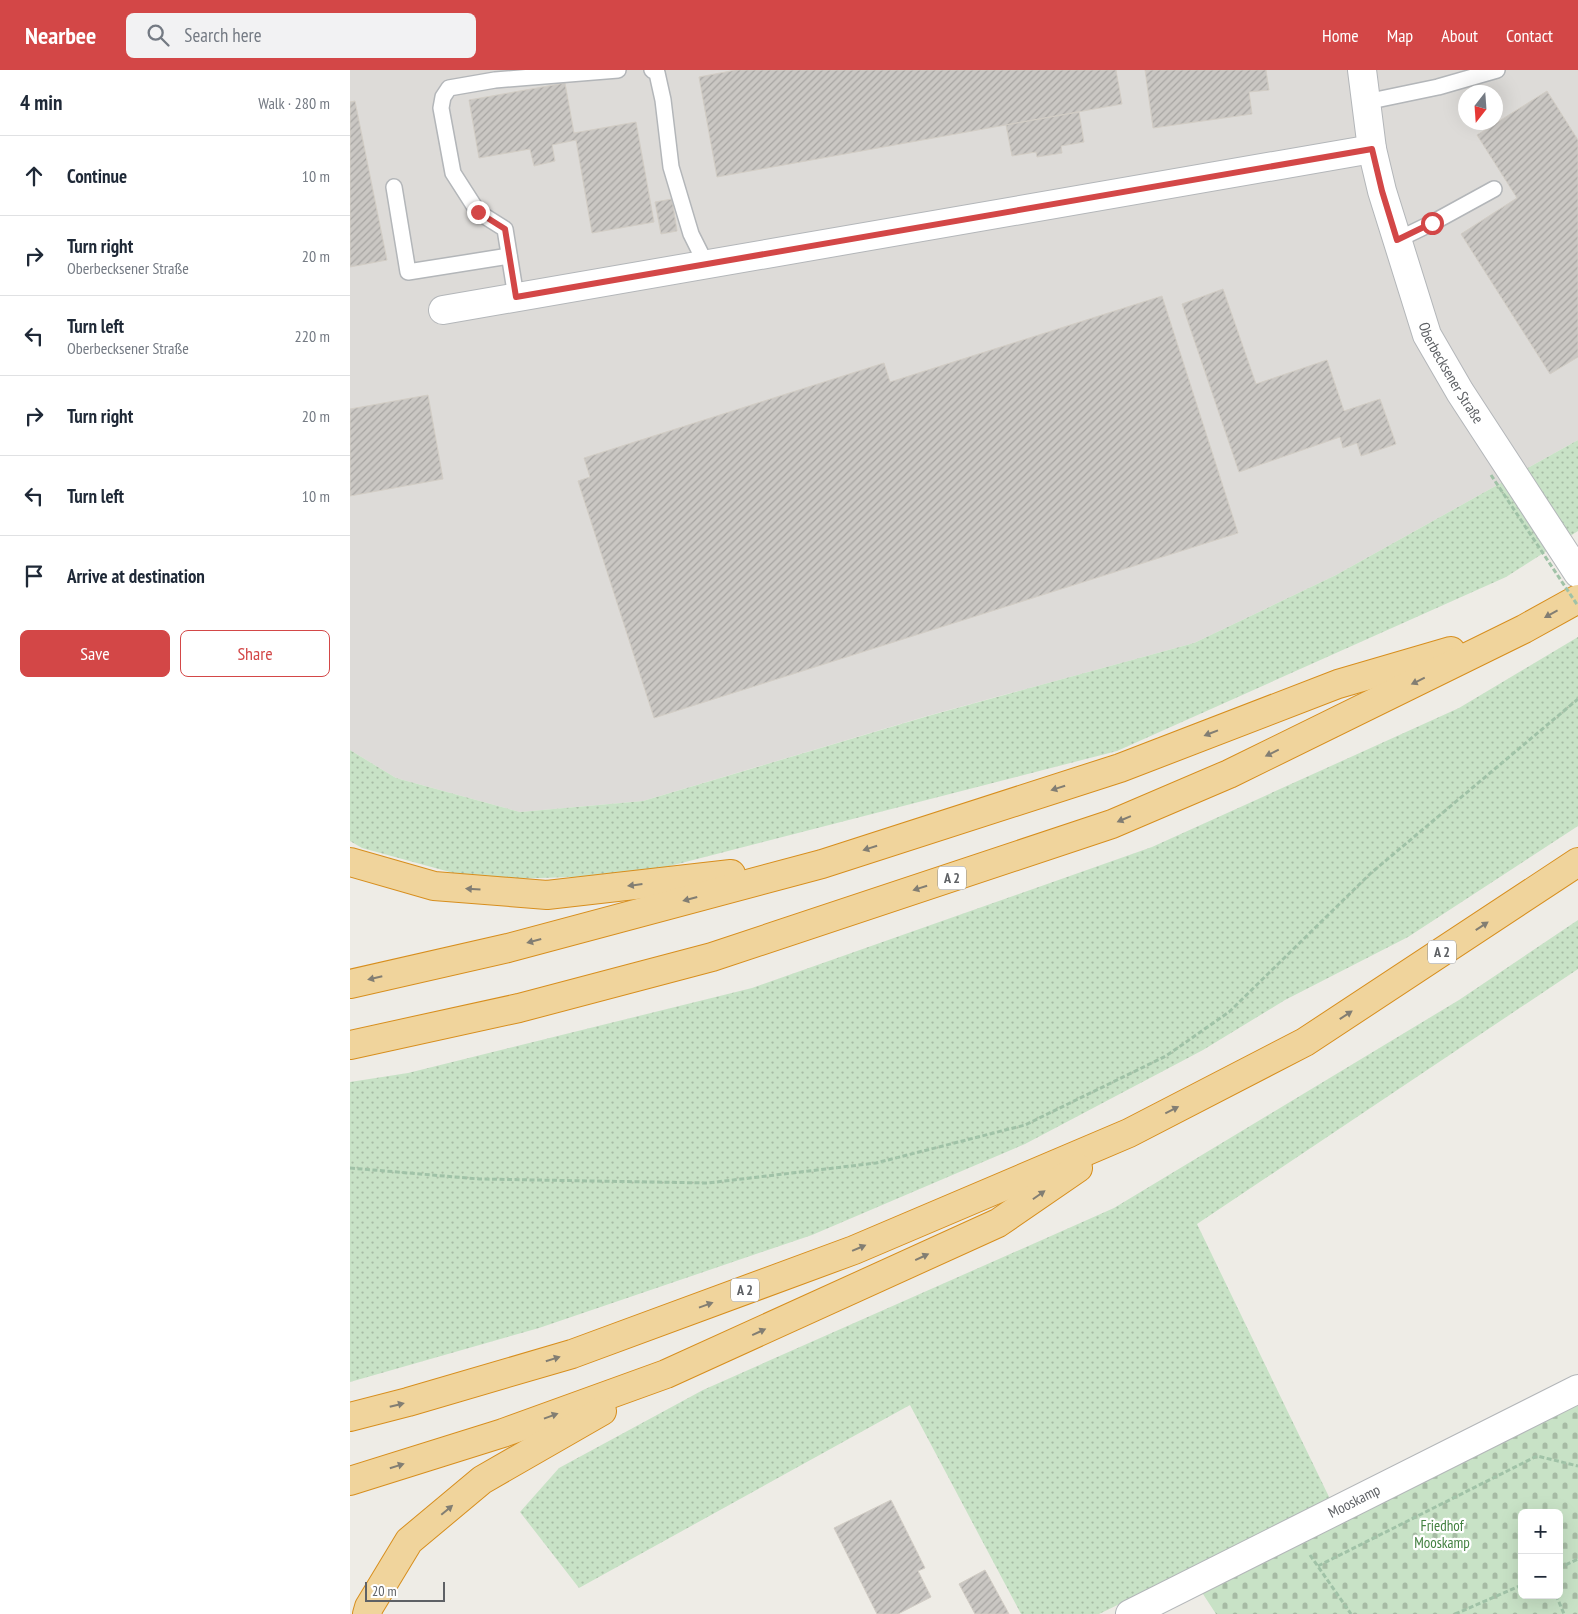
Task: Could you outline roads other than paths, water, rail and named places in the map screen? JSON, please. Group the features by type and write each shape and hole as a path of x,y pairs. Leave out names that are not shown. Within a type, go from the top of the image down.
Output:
{"highway":[{"name":"A 2","path":"350,1045 519,1008 712,958 1112,824 1229,774 1524,629 1578,599"},
{"path":"350,984 508,948 822,864 1120,768 1338,684 1524,629"},
{"path":"350,862 434,886 547,895 822,864"},
{"name":"A 2","path":"350,1417 572,1354 854,1250 1129,1133 1305,1042 1578,862"},
{"path":"350,1481 503,1433 666,1374 998,1222 1129,1133"},
{"path":"367,1614 369,1607 409,1541 482,1480 666,1374"}],"street":[{"name":"Oberbecksener Straße","path":"1362,70 1372,149 1382,191 1427,335 1460,392 1499,469 1578,573"},
{"path":"443,310 1372,149"},
{"name":"Mooskamp","path":"1130,1614 1578,1389"}],"lane":[{"path":"516,297 505,229 478,212 453,173 441,108 443,97 450,88 495,80 618,70"},
{"path":"652,70 658,73 671,167 691,234 706,264"},
{"path":"1366,102 1438,86 1497,70"},
{"path":"394,188 408,272 510,256"},
{"path":"1397,240 1494,189"}],"park label":[{"name":"Friedhof Mooskamp","path":"1442,1534"}]}
